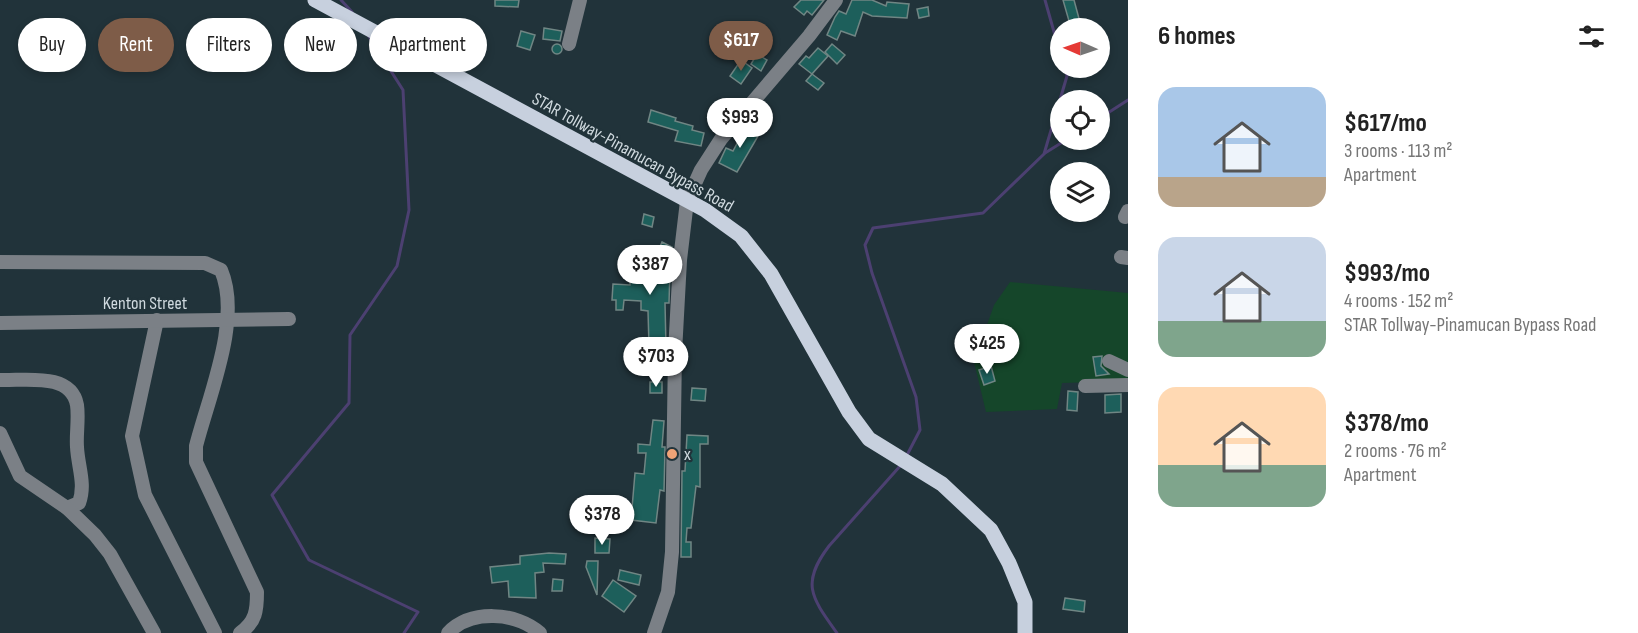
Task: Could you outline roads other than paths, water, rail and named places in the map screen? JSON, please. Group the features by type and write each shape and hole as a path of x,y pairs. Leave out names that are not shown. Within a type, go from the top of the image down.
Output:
{"main road":[{"name":"STAR Tollway-Pinamucan Bypass Road","path":"315,0 724,222 756,253 782,290 849,412 869,439 942,484 991,530 1009,563 1025,602 1025,633"}],"street":[{"path":"569,44 580,0"},
{"path":"654,633 668,592 672,552 676,340 680,260 687,201 701,170 721,139 836,0"},
{"path":"0,262 205,263 221,270 227,286 229,322 196,446 196,462 257,592 257,609 252,625 240,633"},
{"name":"Kenton Street","path":"0,324 157,320 229,322 290,319"},
{"path":"157,320 132,436 145,495 215,633"},
{"path":"1109,361 1128,370"},
{"path":"0,379 58,382 72,391 77,406 77,454 83,490 79,502 67,508"},
{"path":"1085,386 1128,385"},
{"path":"0,433 20,476 67,508 111,554 154,633"},
{"path":"448,633 464,621 488,616 515,619 540,633"}],"waterway":[{"path":"341,0 352,12"},
{"path":"1045,0 1050,18"},
{"path":"368,35 403,90 409,210 397,266 350,335 349,403 272,495 309,560 418,612 404,633"},
{"path":"906,457 920,430 916,397 872,273 865,245 873,228 983,213 1044,154 1066,78"},
{"path":"1110,112 1128,100"},
{"path":"1045,153 1050,150"},
{"path":"837,633 816,600 812,581 814,571 829,546 901,465"}],"place":[{"name":"x","path":"672,454"}]}
